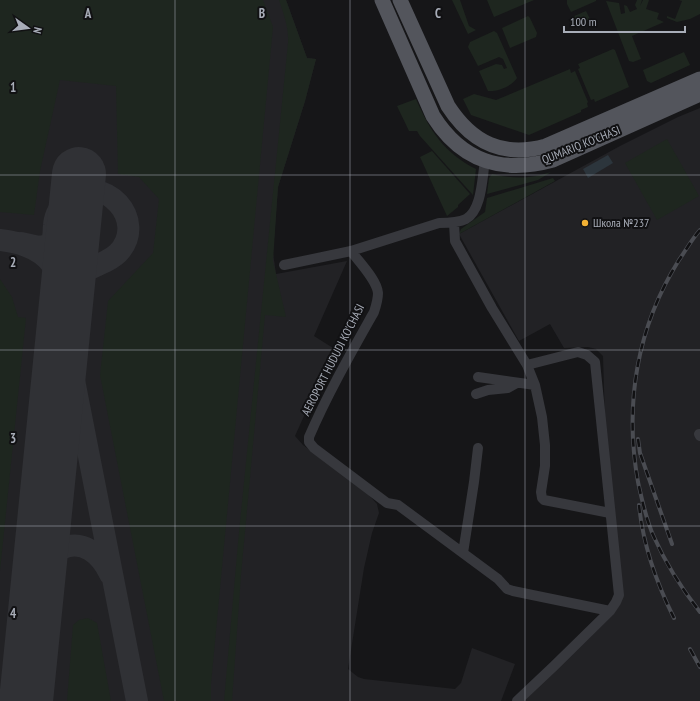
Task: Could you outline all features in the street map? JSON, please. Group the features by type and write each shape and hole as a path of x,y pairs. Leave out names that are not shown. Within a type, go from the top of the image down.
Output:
{"main road":[{"name":"QUMARIQ KO'CHASI","path":"382,0 433,116 438,124 456,143 471,154 485,161 508,166 527,165 540,163 559,157 700,80"},
{"name":"QUMARIQ KO'CHASI","path":"400,0 448,106 456,119 466,130 485,143 508,150 539,148 554,144 644,111 700,94"}],"street":[{"path":"284,265 351,251 439,223 454,223 468,218 476,208 480,198 485,161"},
{"path":"454,223 455,241 492,308 527,365 535,384 542,417 545,445 545,466 541,492 542,498 544,500 610,513"},
{"name":"AEROPORT HUDUDI KO'CHASI","path":"351,251 376,284 378,293 377,301 374,312 323,405 309,437 309,442 314,448 387,503 398,505 498,579 509,590 610,610"},
{"path":"517,701 610,610 619,595 595,362 587,355 578,352 527,365"},
{"path":"478,378 535,384"},
{"path":"476,394 488,390 508,388 517,383"},
{"path":"462,553 478,448"}],"shaded area":[{"path":"0,0 286,0 307,58 316,59 305,101 278,187 273,253 276,274 347,261 314,336 333,348 330,358 295,436 303,445 367,493 377,504 379,513 372,533 364,568 348,669 358,677 364,679 455,689 461,683 472,648 515,664 501,701 0,701"},
{"path":"0,0 263,0 273,27 211,684 211,701 164,701 100,375 108,301 153,253 159,199 139,177 118,174 116,86 60,80 40,171 34,215 0,212"},
{"path":"279,0 286,0 307,58 316,59 305,101 278,187 273,261 286,317 265,315 241,575 232,701 224,701 239,532 288,43 287,27"},
{"path":"452,0 460,0 469,26 476,30 468,34"},
{"path":"487,0 534,0 494,17"},
{"path":"567,0 596,1 571,12 567,4"},
{"path":"637,0 642,0 640,6 643,0 649,0 646,9 659,13 657,19 664,22 632,36 641,59 633,62 629,61 606,1 619,3 621,14 625,13 624,5 627,6 630,12 637,9 635,5"},
{"path":"679,0 700,0 700,14 690,19 677,22 667,18 667,16 675,19 682,1"},
{"path":"586,11 590,19 576,25 572,17"},
{"path":"528,16 537,33 536,37 510,48 502,28"},
{"path":"494,31 497,33 517,78 512,84 504,88 496,91 488,91 479,71 496,64 502,65 504,69 507,68 503,59 499,57 478,66 468,47 470,42"},
{"path":"613,49 615,50 629,87 595,102 594,99 591,100 578,69 580,68 578,64"},
{"path":"684,52 690,65 651,83 647,81 643,70"},
{"path":"570,69 571,73 575,71 588,102 588,107 581,110 581,112 529,135 471,115 463,99 474,94 496,100"},
{"path":"416,99 439,140 455,156 476,169 473,195 417,131 409,131 397,106"},
{"path":"700,108 700,701 523,701 621,603 605,421 603,356 596,349 588,347 564,348 550,324 519,341 459,234 620,146 678,117"},
{"path":"667,139 699,196 657,220 625,163"},
{"path":"432,151 470,194 447,216 420,157"},
{"path":"608,155 613,163 588,178 583,169"},
{"path":"551,172 538,180 487,194 489,178 492,174 522,178"},
{"path":"553,178 555,181 459,234 461,229 485,212 487,198"},
{"path":"0,279 12,297 18,317 26,318 0,571"},
{"path":"88,618 97,623 111,701 67,701 73,625 79,620"}],"taxiway":[{"path":"21,243 39,247 49,245 53,238 55,221 59,210 69,199 82,192 96,191 108,195 118,204 125,214 128,227 126,240 118,253 106,261 87,270 76,273 62,270 50,262"},
{"path":"0,240 28,247 39,252 48,259 60,279 65,307"},
{"path":"63,324 137,701"},
{"path":"37,590 43,566 50,557 61,549 69,546 84,547 90,550 102,561 110,574"}],"runway":[{"path":"26,701 79,174"}],"railway":[{"path":"700,230 679,260 653,312 644,339 638,367 634,395 633,424 634,453 638,482 644,510 651,530 669,567 700,612"},
{"path":"638,439 640,453 672,544"},
{"path":"639,505 651,563 674,618"},
{"path":"690,649 700,667"}],"place":[{"name":"Школа №237","path":"585,223"}]}
